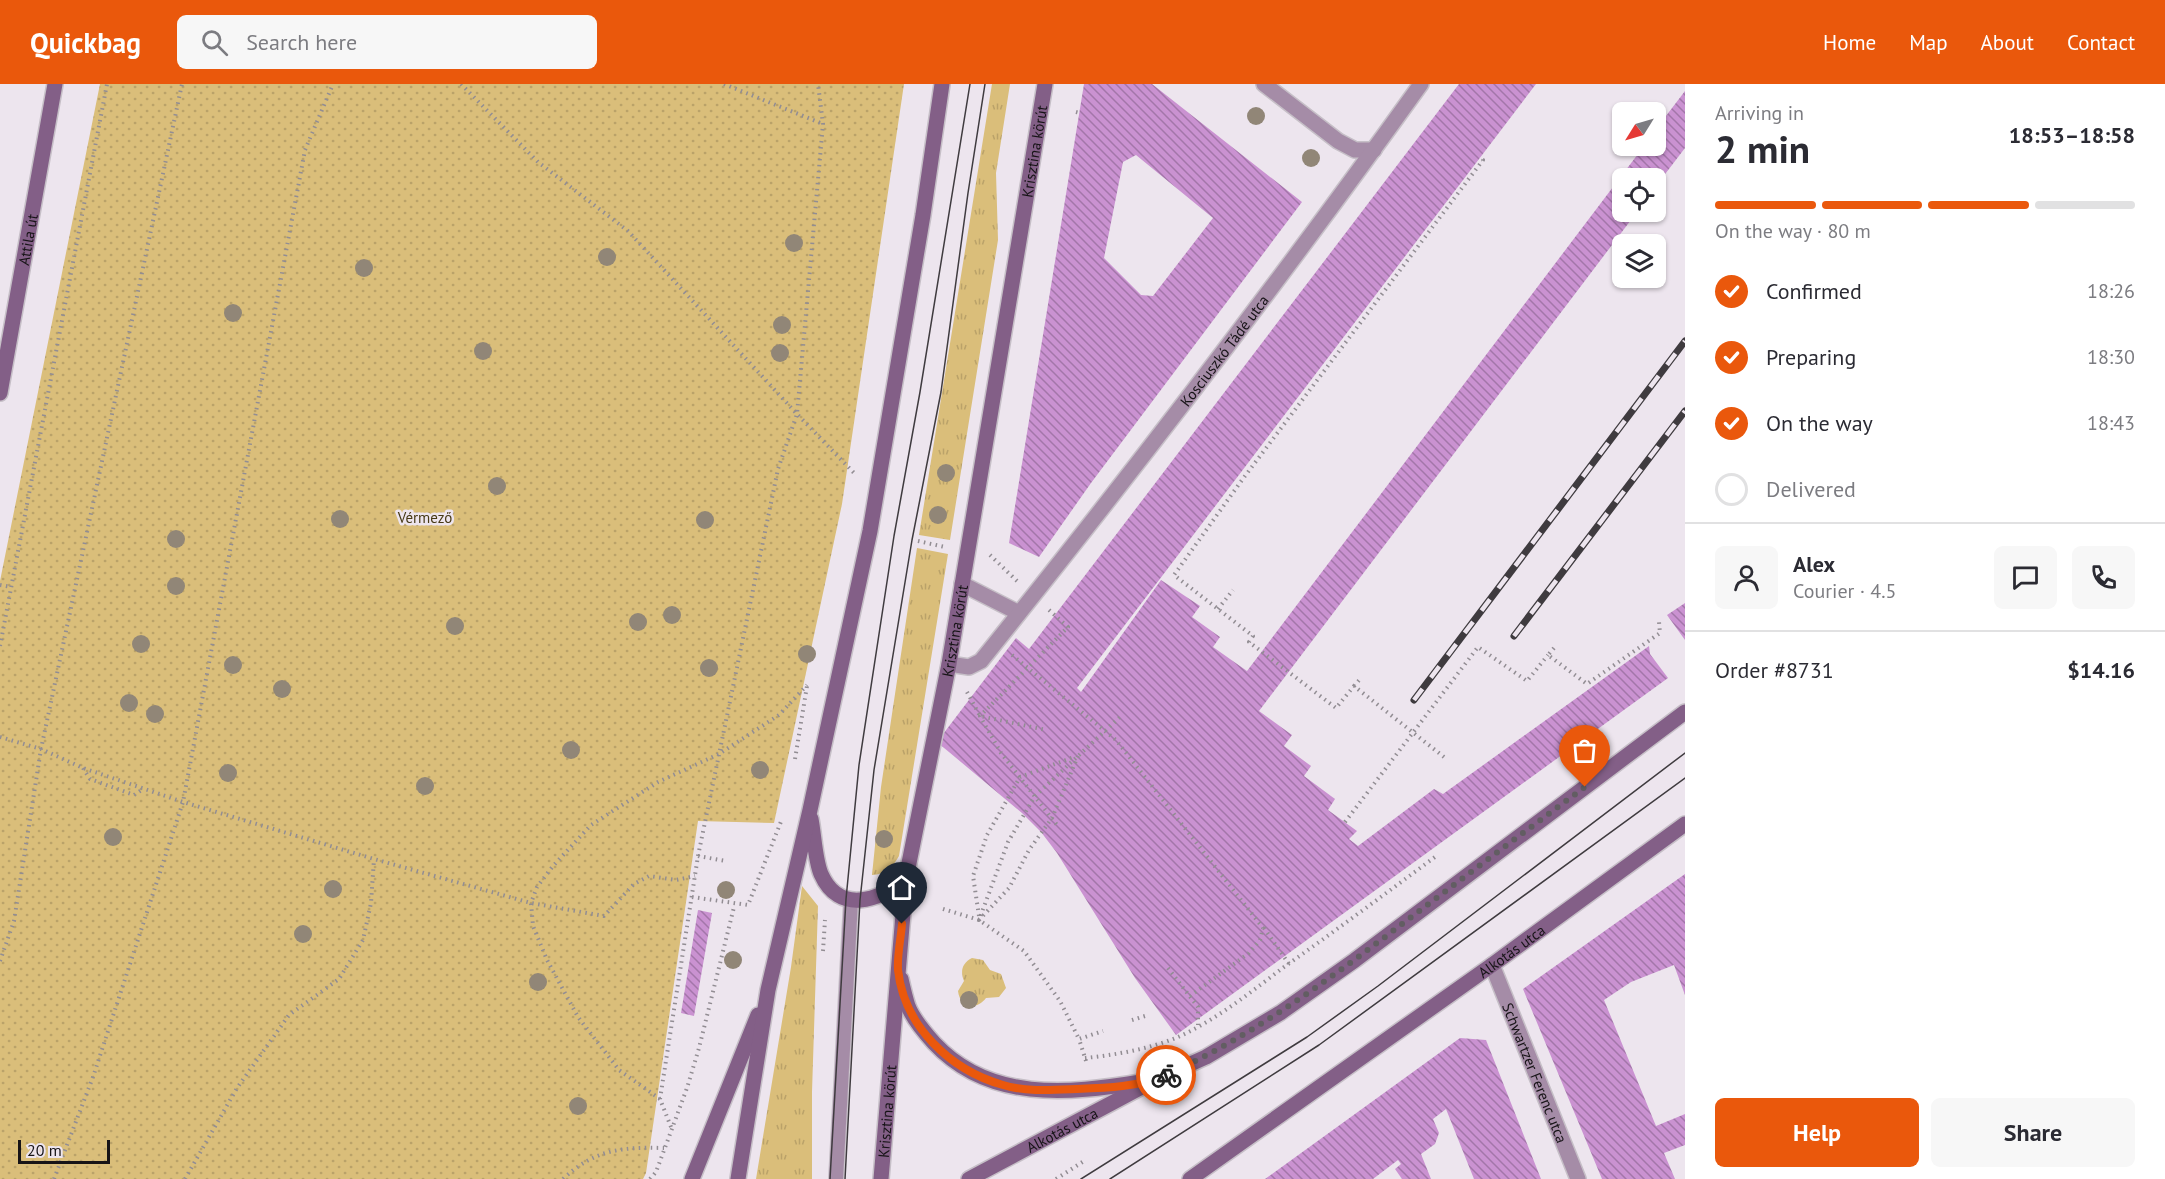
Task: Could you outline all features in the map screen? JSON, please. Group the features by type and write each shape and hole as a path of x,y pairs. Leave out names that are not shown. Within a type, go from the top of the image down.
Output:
{"street":[{"name":"Attila út","path":"0,393 55,84"},
{"path":"738,1179 768,990 810,810 870,531 923,215 942,84"},
{"name":"Krisztina körút","path":"882,1179 906,878 949,664 1045,84"},
{"path":"1264,84 1338,141 1355,150 1374,150"},
{"name":"Kosciuszkó Tádé utca","path":"949,664 969,667 981,661 1087,529 1374,150 1420,84"},
{"path":"962,584 1019,612"},
{"name":"Alkotás utca","path":"969,1179 1155,1080 1206,1057 1280,1013 1356,960 1685,712"},
{"path":"810,810 820,873 830,888 846,899 860,900 877,897 891,891 906,878"},
{"name":"Alkotás utca","path":"1190,1179 1492,965 1685,824"},
{"name":"Schwartzer Ferenc utca","path":"1492,965 1578,1179"},
{"path":"898,969 908,1008 925,1034 949,1059 971,1074 1005,1086 1051,1090 1104,1088 1155,1080"},
{"path":"692,1179 768,990"}],"lane":[{"path":"836,1179 851,900"}],"path":[{"path":"0,646 107,84"},
{"path":"0,961 14,921 41,749 182,84"},
{"path":"54,1179 93,1077 183,802 304,150 333,84"},
{"path":"461,84 538,162 628,231 856,475"},
{"path":"724,84 823,124"},
{"path":"671,1127 660,1099 695,876 778,469 797,414 823,124 818,84"},
{"path":"1361,678 1336,708 1249,642 1253,636 1174,575 1242,480 1483,160 1481,158"},
{"path":"918,541 949,548"},
{"path":"0,585 11,586"},
{"path":"1218,609 1233,590"},
{"path":"1548,655 1587,684 1660,633 1659,622"},
{"path":"980,716 1068,627"},
{"path":"1345,822 1483,641"},
{"path":"996,642 1116,740 1289,964"},
{"path":"1478,647 1527,681 1554,648"},
{"path":"660,1099 619,1070 578,1017 543,951 533,926 531,903 537,887 591,825 658,782 719,754 779,714 807,685 795,762"},
{"path":"1354,686 1444,757"},
{"path":"964,687 1001,753 1057,825"},
{"path":"980,716 1046,730"},
{"path":"979,920 1008,842 1035,796 1120,717"},
{"path":"0,736 41,749 82,768 183,802 531,903 604,916 634,884 649,876 676,880 695,876"},
{"path":"979,920 973,876 987,835 1020,777 1078,756"},
{"path":"979,920 1010,888 1029,850 1052,818 1078,756"},
{"path":"82,768 90,779 134,795 144,788"},
{"path":"692,897 748,905 783,816"},
{"path":"700,856 726,861"},
{"path":"943,909 979,920 1024,951 1060,1001 1079,1039 1085,1059 1177,1037 1198,1026 1238,1002 1435,857"},
{"path":"185,1179 237,1088 289,1016 339,979 363,940 371,903 374,859"},
{"path":"650,1179 656,1172 687,1088 734,907"},
{"path":"823,951 825,920"},
{"path":"1190,996 1249,953 1260,940 1263,928"},
{"path":"1168,968 1198,1008 1198,1026"},
{"path":"1132,1020 1145,1016"},
{"path":"1079,1039 1103,1031"},
{"path":"563,1179 578,1165 600,1154 630,1148 664,1148"},
{"path":"1056,1179 1084,1161"}],"green space":[{"name":"Vérmező","path":"100,84 904,84 842,504 774,823 698,821 646,1173 643,1179 0,1179 0,581"},
{"path":"992,84 1010,84 996,173 998,240 950,540 919,535"},
{"path":"917,548 948,554 899,856 888,870 872,875 881,787"},
{"path":"802,886 818,906 812,1092 812,1179 756,1179 791,967"},
{"path":"972,958 983,960 990,970 1001,974 1006,988 999,997 986,998 978,1005 969,1006 959,997 958,991 964,981 963,968"}],"building":[{"path":"1084,84 1152,84 1302,202 1091,483 1039,557 1009,543","holes":["1136,155 1213,218 1153,296 1141,295 1104,258 1123,162"]},
{"path":"1459,84 1536,84 1077,688 1081,692 1161,580 1200,606 1192,617 1220,637 1213,647 1247,671 1612,188 1612,222 1629,222 1620,234 1612,234 1612,245 1259,711 1292,735 1284,746 1311,766 1304,776 1335,799 1328,810 1357,831 1349,839 1358,846 1434,789 1443,794 1649,646 1650,654 1668,678 1176,1035 1135,978 1057,853 1041,832 1022,813 937,742 1016,638 1029,649"},
{"path":"1685,91 1685,148 1666,173 1666,168 1627,168 1636,156 1666,156 1666,116"},
{"path":"1685,603 1685,640 1667,615"},
{"path":"1685,874 1685,995 1674,965 1631,982 1604,1000 1656,1126 1685,1114 1685,1145 1664,1153 1675,1179 1602,1179 1523,989"},
{"path":"698,910 712,913 694,1016 681,1013"},
{"path":"1460,1038 1486,1040 1541,1179 1474,1179 1446,1109 1433,1119 1439,1133 1435,1144 1421,1154 1431,1179 1402,1179 1395,1169 1401,1164 1398,1160 1373,1179 1265,1179"}],"tram line":[{"path":"830,1179 846,899 859,765 894,536 970,84"},
{"path":"845,1179 860,900 874,770 912,540 941,392 985,84"},
{"path":"1081,1179 1307,1037 1378,986 1685,753"},
{"path":"1110,1179 1319,1045 1685,778"}],"railway":[{"path":"1414,700 1685,341"},
{"path":"1514,636 1685,411"}],"way so far":[{"path":"1166,1075 1206,1057 1280,1013 1356,960 1585,787"}],"route":[{"path":"902,924 898,969 908,1008 925,1034 949,1059 971,1074 1005,1086 1051,1090 1104,1088 1155,1080 1166,1075"}]}
